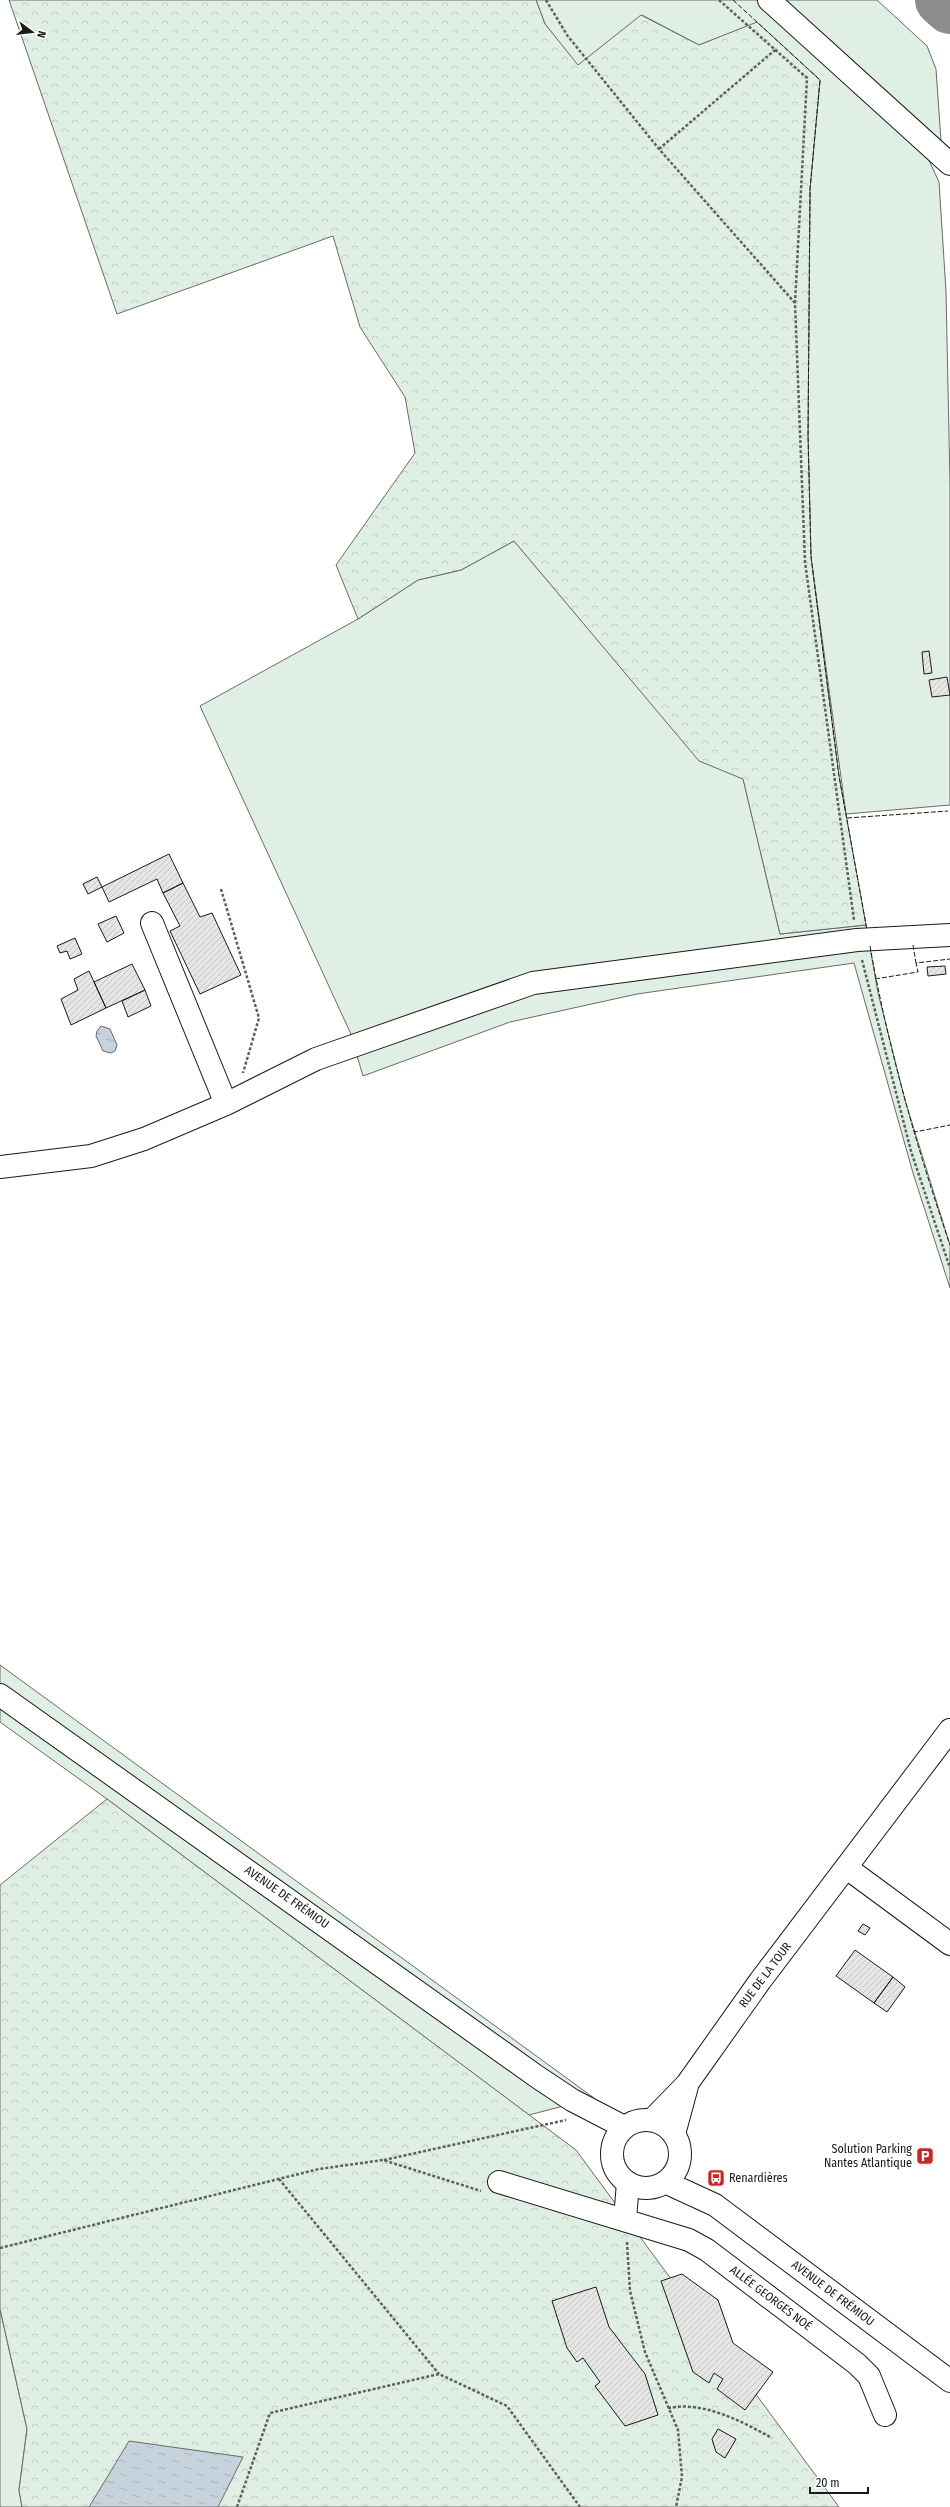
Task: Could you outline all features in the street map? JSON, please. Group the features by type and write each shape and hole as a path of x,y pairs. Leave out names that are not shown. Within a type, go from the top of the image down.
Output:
{"street":[{"path":"770,0 950,164"},
{"path":"152,923 226,1104"},
{"path":"0,1168 91,1156 144,1139 226,1104 316,1059 533,983 857,940 950,935"},
{"name":"AVENUE DE FRÉMIOU","path":"0,1695 572,2111 619,2134"},
{"name":"RUE DE LA TOUR","path":"652,2120 687,2084 760,1981 950,1730"},
{"path":"847,1868 950,1944"},
{"name":"RUE DE LA TOUR","path":"674,2134 687,2084"},
{"path":"642,2120 652,2120 664,2125 674,2134 680,2152 679,2162 671,2177 665,2182 654,2187 635,2185 619,2175 613,2164 612,2153 619,2134 642,2120"},
{"name":"AVENUE DE FRÉMIOU","path":"679,2162 715,2205"},
{"name":"ALLÉE GEORGES NOÉ","path":"499,2182 625,2219 689,2240 707,2250 857,2364 869,2376 884,2415"},
{"name":"AVENUE DE FRÉMIOU","path":"665,2182 715,2205 950,2381"},
{"path":"625,2219 635,2185"}],"path":[{"path":"546,0 567,35 659,149 795,303"},
{"path":"719,0 807,78 795,303 805,562 857,940 911,1151 950,1268"},
{"path":"659,149 775,50"},
{"path":"220,889 259,1018 246,1066 226,1104"},
{"path":"0,2248 319,2169 383,2160 566,2120 572,2111"},
{"path":"383,2160 486,2192 499,2182"},
{"path":"279,2179 439,2374 507,2406 580,2507"},
{"path":"625,2219 630,2291 645,2352 678,2430 682,2477 676,2507"},
{"path":"237,2507 270,2413 439,2374"},
{"path":"668,2408 685,2405 702,2409 729,2417 772,2438"}],"green space":[{"path":"9,0 536,0 545,24 578,65 641,15 699,45 757,22 820,80 810,189 808,435 811,557 839,776 866,925 780,934 743,779 699,761 514,541 461,570 418,580 358,619 336,565 415,453 405,397 360,327 333,236 117,314"},
{"path":"536,0 877,0 927,46 936,69 941,141 927,156 939,182 946,291 950,484 950,805 846,814 811,557 808,435 810,189 820,80 757,23 699,45 642,15 578,66 545,24"},
{"path":"514,541 699,760 743,778 780,934 866,925 878,993 905,1100 950,1245 950,1288 913,1173 854,963 637,994 510,1022 363,1076 350,1032 200,706 358,619 418,580 461,570"},
{"path":"0,1665 594,2098 529,2115 107,1799 0,1722"},
{"path":"107,1799 576,2150 839,2507 22,2507 19,2490 27,2429 0,2309 0,1885"},
{"path":"0,2309 27,2429 19,2490 22,2507 0,2507"}],"water":[{"path":"101,1026 110,1029 117,1045 115,1051 111,1053 103,1051 96,1036 97,1031"},
{"path":"129,2441 243,2457 218,2507 89,2507"}],"building":[{"path":"929,651 932,673 924,674 922,652"},
{"path":"947,677 950,695 932,697 929,680"},
{"path":"169,854 183,883 163,893 157,879 109,902 102,887"},
{"path":"97,877 102,887 88,894 83,884"},
{"path":"183,883 200,917 212,913 241,975 200,994 170,931 180,926 163,893"},
{"path":"116,916 124,933 107,942 98,924"},
{"path":"75,938 82,954 70,959 67,951 60,953 57,946"},
{"path":"132,964 145,990 106,1008 94,982"},
{"path":"945,966 946,974 928,976 927,967"},
{"path":"89,971 106,1008 71,1025 61,999 78,990 74,979"},
{"path":"145,990 151,1006 128,1017 122,1001"},
{"path":"863,1924 870,1928 865,1935 858,1931"},
{"path":"855,1950 893,1977 874,2003 836,1976"},
{"path":"893,1977 905,1987 887,2012 874,2003"},
{"path":"682,2274 718,2300 733,2343 773,2372 745,2410 717,2389 723,2379 714,2373 709,2383 693,2372 661,2281"},
{"path":"596,2287 609,2327 645,2374 658,2415 625,2426 595,2386 600,2382 583,2358 577,2362 567,2348 552,2301"},
{"path":"718,2429 736,2439 725,2458 716,2452 712,2439"}],"taxiway":[{"path":"941,0 950,8"}],"fence":[{"path":"733,0 820,80 810,189 808,435 811,557 839,776 867,930"},
{"path":"847,818 948,811"},
{"path":"913,945 916,963"},
{"path":"870,946 885,1022 904,1097 926,1172 950,1245"},
{"path":"875,979 918,972 916,963 950,959"},
{"path":"914,1130 915,1132 950,1125"}],"place":[{"name":"Solution Parking Nantes Atlantique","path":"925,2156"},
{"name":"Renardières","path":"716,2178"}]}
